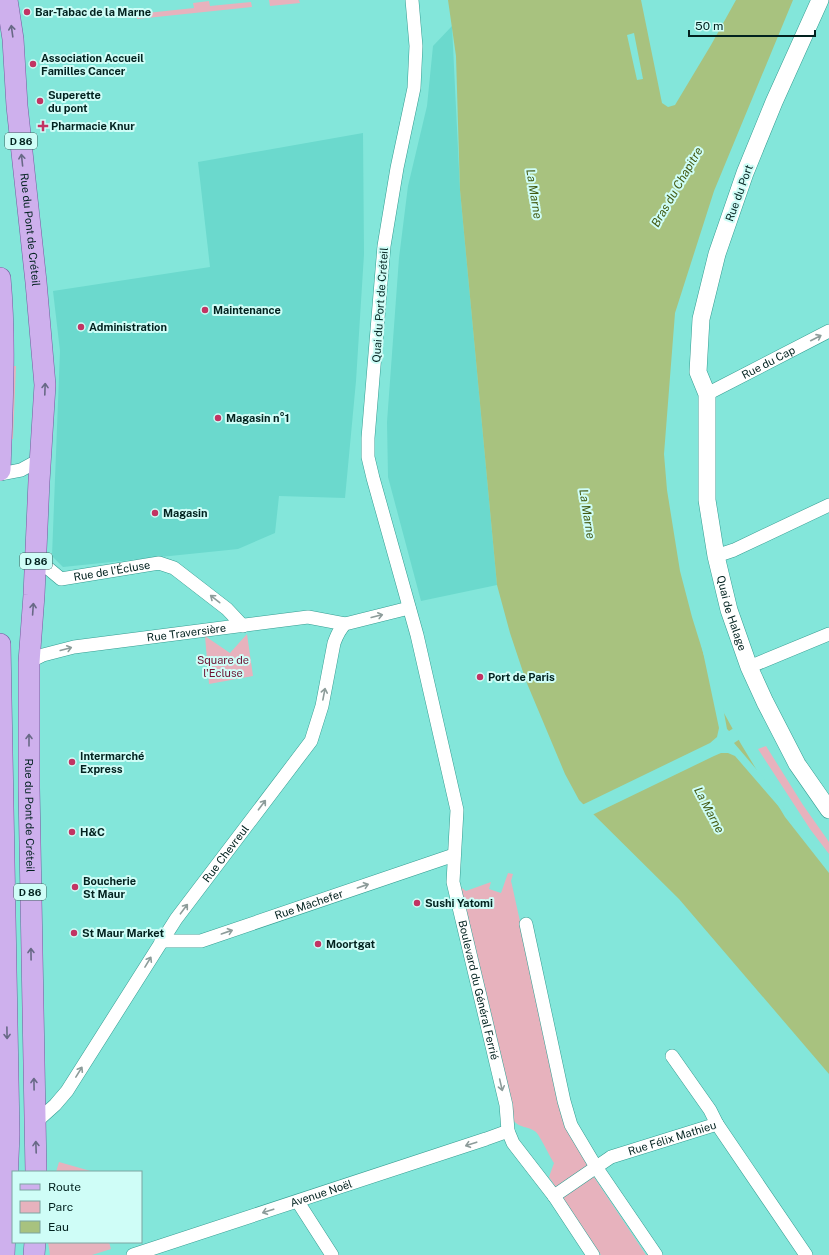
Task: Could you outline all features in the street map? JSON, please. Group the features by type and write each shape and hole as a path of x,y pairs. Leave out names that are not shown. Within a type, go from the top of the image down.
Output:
{"main road":[{"name":"Rue du Pont de Créteil","path":"7,0 13,39 17,106 36,282 45,385 29,662 29,788 36,1171"},
{"path":"0,278 3,315 4,390 0,470"},
{"name":"D 86","path":"0,644 9,1134 9,1221 4,1252"},
{"path":"34,1255 35,1243"}],"street":[{"name":"Quai du Port de Créteil","path":"409,608 373,478 368,457 368,438 384,246 397,168 414,88 416,46 412,0"},
{"name":"Rue du Port","path":"707,394 698,372 701,319 717,254 745,173 774,102 820,0"},
{"name":"Rue du Cap","path":"707,394 829,331"},
{"name":"Quai de Halage","path":"707,394 707,500 716,556 729,610 749,667 764,702 798,764 829,810"},
{"path":"0,474 21,470 41,459"},
{"path":"716,556 734,550 829,505"},
{"name":"Rue de l'Écluse","path":"35,564 49,569 61,579 159,563 174,568 227,609 243,626"},
{"path":"345,624 409,608"},
{"name":"Boulevard du Général Ferrié","path":"409,608 417,635 457,810 453,882 506,1105 508,1131 513,1143 554,1196 593,1255"},
{"name":"Rue Traversière","path":"29,662 43,655 74,647 308,617 345,624"},
{"name":"Rue Chevreul","path":"35,1123 55,1105 67,1091 176,919 311,741 322,706 334,643 337,634 345,624"},
{"path":"749,667 829,634"},
{"name":"Rue Mâchefer","path":"162,941 200,941 454,855"},
{"path":"526,924 564,1101 571,1125 596,1168 656,1255"},
{"path":"672,1056 710,1110 717,1124"},
{"name":"Rue Félix Mathieu","path":"554,1196 611,1157 717,1124 806,1255"},
{"name":"Avenue Noël","path":"133,1255 298,1202 508,1131"},
{"path":"298,1202 332,1255"}],"shaded area":[{"path":"452,26 460,190 497,585 421,601 388,477 387,422 399,258 408,186 427,106 433,46"},
{"path":"363,133 364,254 356,381 345,498 279,496 275,533 238,549 63,567 52,556 60,351 53,291 210,267 198,162"}],"green space":[{"path":"269,0 299,0 300,3 270,6"},
{"path":"209,1 210,6 251,2 252,7 137,19 137,14 194,8 193,3"},
{"path":"13,366 16,366 13,439 9,439"},
{"name":"Square de l'Ecluse","path":"247,634 253,676 209,684 205,636 230,653"},
{"path":"766,746 803,805 829,842 829,854 810,829 758,749"},
{"path":"508,873 513,874 511,881 561,1108 594,1177 646,1255 601,1255 549,1177 554,1163 538,1134 533,1130 517,1124 511,1118 459,886 466,891 491,882 489,889 501,893"},
{"path":"59,1162 90,1171 56,1171"},
{"path":"48,1243 109,1243 111,1249 92,1255 50,1255"}],"water":[{"path":"448,0 641,0 662,103 668,107 675,105 736,0 793,0 714,191 675,313 664,454 667,490 680,571 692,617 719,704 785,817 829,873 829,1074 679,899 579,800 565,774 526,681 510,633 497,585 460,190 456,56"}],"pier":[{"path":"634,33 643,79 637,80 627,35"},
{"path":"700,638 723,707 727,729 729,731 734,728 740,739 734,743 763,777 793,823 735,756 728,753 721,753 714,756 592,815 582,805 710,743 717,737 719,728"}],"place":[{"name":"Bar-Tabac de la Marne","path":"27,12"},
{"name":"Association Accueil Familles Cancer","path":"33,64"},
{"name":"Superette du pont","path":"40,101"},
{"name":"Pharmacie Knur","path":"43,126"},
{"name":"Maintenance","path":"205,310"},
{"name":"Administration","path":"81,327"},
{"name":"Magasin n°1","path":"218,418"},
{"name":"Magasin","path":"155,513"},
{"name":"Port de Paris","path":"480,677"},
{"name":"Intermarché Express","path":"72,762"},
{"name":"H&C","path":"72,832"},
{"name":"Boucherie St Maur","path":"75,887"},
{"name":"Sushi Yatomi","path":"417,903"},
{"name":"St Maur Market","path":"74,933"},
{"name":"Moortgat","path":"318,944"}],"water label":[{"name":"Bras du Chapitre","path":"677,187"},
{"name":"La Marne","path":"534,194"},
{"name":"La Marne","path":"587,514"},
{"name":"La Marne","path":"709,810"}]}
